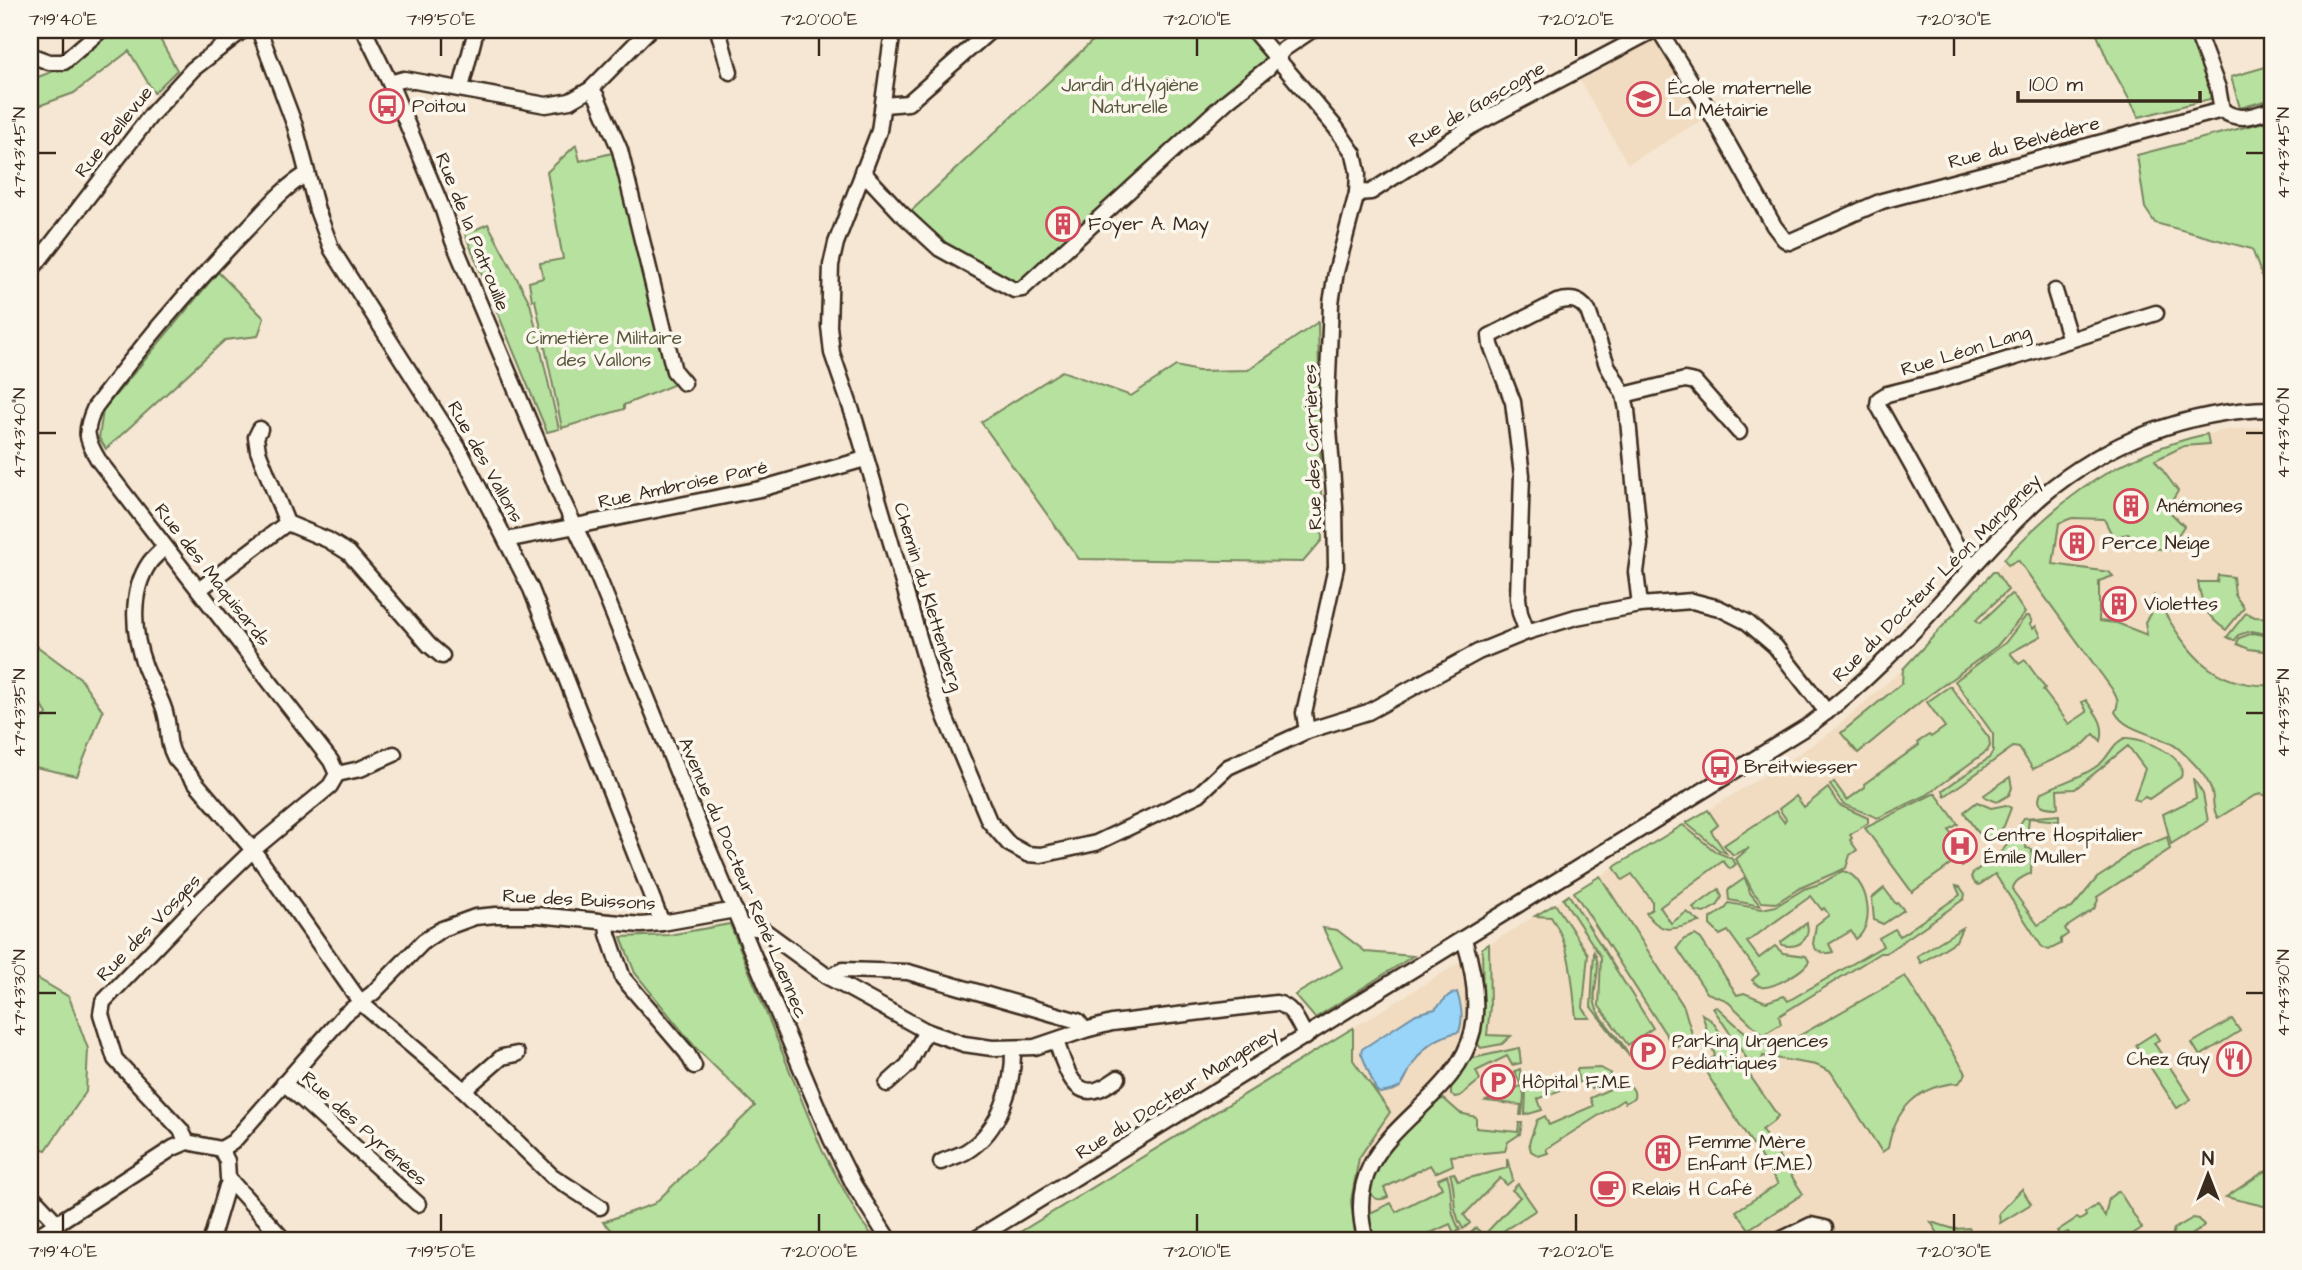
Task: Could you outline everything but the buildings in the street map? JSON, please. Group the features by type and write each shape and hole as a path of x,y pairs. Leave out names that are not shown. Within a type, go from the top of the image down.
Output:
{"street":[{"path":"30,55 49,62 64,62 101,30"},
{"name":"Rue Bellevue","path":"30,272 151,115 193,69 243,30"},
{"name":"Rue des Vallons","path":"258,30 295,125 317,211 331,250 459,449 531,589 662,923"},
{"path":"461,88 476,30"},
{"path":"390,83 404,79 546,105 570,101 591,89 649,30"},
{"path":"718,30 730,72"},
{"name":"Chemin du Klettenberg","path":"893,30 879,131 836,243 831,265 829,326 832,353 930,675 989,821 1009,844 1027,853 1041,855 1096,843 1199,794 1228,766 1307,731 1368,712 1478,652 1527,632 1576,617 1640,605 1692,601 1719,608 1746,622 1775,646 1827,712"},
{"path":"884,105 908,103 991,30"},
{"name":"Rue des Carrières","path":"1253,30 1336,128 1353,154 1358,173 1357,193 1336,272 1331,303 1327,402 1335,508 1336,567 1304,713 1307,731"},
{"path":"862,171 901,213 940,249 1014,290 1022,289 1228,100 1268,68 1284,49 1312,30"},
{"name":"Rue de Gascogne","path":"1357,193 1371,192 1472,126 1656,30"},
{"name":"Rue du Belvédère","path":"1656,30 1712,115 1773,226 1789,242 1882,201 2222,110 2233,117 2245,117 2272,110"},
{"path":"2196,30 2218,88 2222,110"},
{"name":"Rue de la Patrouille","path":"368,31 443,210 458,254 576,527"},
{"path":"591,89 620,150 674,371 684,383"},
{"name":"Rue des Maquisards","path":"307,174 285,191 201,275 147,338 95,407 86,435 99,461 331,761 337,774"},
{"path":"2055,291 2070,340"},
{"path":"1527,632 1518,598 1522,475 1513,402 1490,336 1557,302 1574,299 1588,310 1607,365 1624,396 1639,527 1636,578 1640,605"},
{"name":"Rue Léon Lang","path":"1973,566 1960,552 1878,405 1879,399 1887,394 1939,381 2156,313"},
{"path":"1624,396 1685,380 1695,382 1739,432"},
{"name":"Rue du Docteur Léon Mangeney","path":"1400,979 1771,751 1827,712 1879,668 2040,498 2078,469 2110,451 2179,422 2234,412 2272,409"},
{"path":"260,429 256,437 258,451 287,523 328,540 349,553 429,645 442,656"},
{"name":"Rue Ambroise Paré","path":"506,540 761,489 865,459"},
{"path":"200,589 287,523"},
{"name":"Avenue du Docteur René Laennec","path":"576,527 831,1139 854,1185 888,1239"},
{"path":"165,547 150,562 141,580 135,608 136,635 144,666 167,716 170,748 176,758 253,850 361,1003 464,1090 552,1175 600,1207"},
{"path":"253,850 330,786 337,774 360,769 394,754"},
{"name":"Rue des Vosges","path":"187,1142 181,1130 115,1059 101,1014 103,1002 253,850"},
{"name":"Rue des Buissons","path":"221,1149 233,1142 345,1014 361,1003 424,941 442,929 475,917 496,915 537,915 607,923 662,923 735,910"},
{"path":"607,923 608,934 623,978 687,1053 694,1066"},
{"path":"742,928 762,929 828,977 926,1031 964,1044 1013,1049 1035,1047 1112,1023 1276,1003 1285,1005 1292,1012 1306,1037"},
{"path":"1366,1240 1362,1227 1362,1194 1367,1173 1377,1152 1452,1074 1472,1031 1474,985 1464,939"},
{"path":"828,977 843,970 908,972 1078,1021 1085,1030"},
{"name":"Rue du Docteur Mangeney","path":"974,1240 1400,979"},
{"path":"887,1084 908,1065 926,1031"},
{"path":"1056,1041 1071,1080 1078,1087 1087,1091 1097,1090 1118,1078"},
{"path":"941,1162 967,1151 994,1121 1009,1092 1014,1067 1013,1049"},
{"path":"464,1090 502,1057 517,1054"},
{"name":"Rue des Pyrénées","path":"284,1083 418,1204"},
{"path":"31,1240 173,1148 187,1142 221,1149 227,1161 227,1175 231,1181 284,1240"},
{"path":"211,1240 227,1186 231,1181"},
{"path":"30,1194 58,1224"},
{"path":"1780,1240 1811,1225 1825,1228"}],"shaded area":[{"name":"École maternelle La Métairie","path":"1659,37 1707,117 1628,164 1580,81"},
{"name":"Centre Hospitalier Émile Muller","path":"2272,426 2272,1240 1213,1240 1353,1060 1353,1028 1831,732 1903,669 2050,512 2098,478 2158,448 2189,438 2226,430"}],"green space":[{"path":"110,30 155,30 177,70 154,93 129,51 74,93 30,109 30,80 70,65"},
{"name":"Jardin d'Hygiène Naturelle","path":"1104,30 1247,30 1268,61 1021,285 952,251 909,213"},
{"path":"2095,30 2190,30 2208,74 2210,99 2139,117 2107,59"},
{"path":"2272,65 2272,99 2240,108 2231,77"},
{"path":"2272,120 2272,288 2267,290 2252,249 2155,223 2145,208 2137,155"},
{"name":"Cimetière Militaire des Vallons","path":"576,145 580,161 616,152 640,263 673,385 624,405 624,409 562,428 529,282 543,278 540,263 563,259 547,172"},
{"path":"488,224 530,303 559,429 547,432 465,234"},
{"path":"218,272 264,318 258,336 225,340 106,449 99,438 103,410"},
{"path":"1318,322 1322,540 1303,562 1079,559 981,422 1062,371 1131,396 1176,366 1198,371 1248,370"},
{"path":"2207,434 2209,444 2184,446 2155,460 2178,491 2167,509 2184,526 2168,550 2153,548 2128,534 2113,537 2104,519 2072,518 2059,523 2053,564 2109,572 2113,576 2099,581 2099,621 2117,623 2147,635 2145,622 2150,614 2154,596 2187,646 2213,671 2249,684 2272,685 2272,797 2261,794 2254,796 2218,818 2210,786 2198,769 2172,744 2120,719 2115,712 2117,700 2112,689 2018,560 2008,565 2004,559 2049,516 2095,480 2147,453"},
{"path":"1993,572 1996,572 2008,590 1976,620 1980,623 2011,594 2025,613 1997,646 1920,702 1858,753 1841,733 1902,683 1903,669"},
{"path":"2218,575 2233,577 2235,595 2244,608 2226,630 2206,610 2198,582 2217,582"},
{"path":"2246,613 2255,617 2272,618 2272,635 2271,631 2267,630 2266,634 2251,631 2238,635 2235,641 2227,637"},
{"path":"2026,616 2029,616 2032,622 2030,624 2033,628 2036,626 2041,636 2010,653 2019,664 2025,660 2045,688 2043,690 2069,724 2087,712 2082,702 2086,700 2101,724 2101,741 2094,734 2081,747 2033,769 2019,748 2013,747 1945,796 1943,790 1989,758 1993,751 1993,734 1955,681 2005,643"},
{"path":"2253,633 2272,637 2272,652 2249,649 2237,644 2239,638"},
{"path":"30,641 80,678 103,711 77,776 30,766 30,733 47,714 30,687"},
{"path":"1950,686 1989,738 1990,746 1987,751 1927,795 1878,818 1843,804 1830,785 1834,782 1847,800 1865,787 1864,784 1919,745 1918,742 1945,727 1927,702"},
{"path":"2125,738 2152,744 2171,755 2178,762 2181,777 2149,799 2134,799 2145,769 2128,746 2075,789 2057,790 2058,808 2040,804 2041,793 2095,767"},
{"path":"2010,777 2012,788 2009,795 1997,802 1985,797 1984,795"},
{"path":"2193,778 2203,794 2208,821 2171,844 2163,814 2196,798"},
{"path":"1828,788 1839,805 1868,818 1868,823 1850,835 1850,840 1857,850 1850,855 1846,868 1800,888 1776,903 1762,902 1753,892 1736,859 1749,848 1733,855 1724,845 1776,811 1784,822 1786,819 1779,809 1796,796 1804,807"},
{"path":"1936,794 1958,824 1949,830 1960,845 1969,839 1971,854 1962,867 1956,861 1912,892 1865,828"},
{"path":"1977,802 1991,808 2006,805 2011,808 2004,826 1993,839 1979,833 1964,812"},
{"path":"1708,810 1718,825 1711,831 1726,853 1686,823"},
{"path":"2059,815 2059,821 2029,818 2026,848 2032,849 2031,873 2019,880 2013,888 2038,925 2058,912 2072,908 2097,878 2130,852 2167,837 2170,849 2097,897 2094,909 2065,928 2068,934 2061,939 2061,944 2049,950 2042,947 1995,874 1979,885 1971,877 2003,850 2024,818"},
{"path":"1683,825 1716,852 1731,858 1736,864 1730,869 1723,861 1660,907 1671,923 1687,912 1700,922 1671,929 1659,926 1646,913 1652,909 1652,901 1632,874 1622,880 1614,867"},
{"path":"1843,871 1852,875 1864,891 1868,912 1862,932 1856,939 1851,931 1829,944 1833,952 1818,951 1813,944 1816,925 1829,915 1811,896 1747,942 1759,958 1775,946 1783,953 1806,956 1809,961 1802,969 1773,985 1762,987 1752,980 1759,974 1728,931 1720,935 1710,925 1710,919 1729,903 1762,909 1776,906 1804,889"},
{"path":"1600,876 1684,1007 1692,1034 1689,1040 1678,1047 1672,1044 1574,892"},
{"path":"1745,878 1750,893 1761,906 1729,900 1728,890"},
{"path":"1956,886 1965,894 1964,899 1886,953 1880,953 1779,1016 1781,1024 1763,1035 1726,1000 1707,993 1677,948 1684,939 1695,935 1701,939 1737,995 1744,993 1766,1002 1784,996 1788,1001 1883,946 1879,938 1895,929 1900,936 1960,895"},
{"path":"1884,888 1904,910 1883,924 1874,920 1872,898"},
{"path":"1719,889 1722,897 1718,905 1704,913 1693,908"},
{"path":"1569,895 1653,1028 1628,1045 1599,1006 1601,957 1563,899"},
{"path":"1555,904 1588,954 1583,1008 1590,1018 1576,1018 1570,965 1558,928 1551,917 1535,916"},
{"path":"1807,923 1807,934 1802,942 1793,946 1782,945 1781,942"},
{"path":"730,924 822,1150 861,1221 876,1240 623,1240 603,1222 654,1204 755,1106 695,1047 635,973 621,937 669,935"},
{"path":"1323,928 1337,930 1366,952 1413,956 1315,1018 1295,995 1342,967"},
{"path":"1962,928 1956,941 1921,963 1917,956"},
{"path":"1489,944 1490,1007 1487,1035 1511,1036 1502,1044 1481,1048 1476,1042 1483,1002 1482,948"},
{"path":"1594,952 1598,965 1596,1007 1629,1056 1591,1007"},
{"path":"30,974 69,997 88,1049 86,1092 46,1150 30,1145"},
{"path":"1905,976 1966,1073 1959,1083 1932,1089 1911,1102 1896,1122 1888,1148 1882,1152 1831,1072 1816,1065 1763,1056 1761,1065 1747,1059 1713,1008 1717,1007 1754,1038 1763,1043 1781,1046"},
{"path":"1702,1014 1712,1021 1778,1116 1762,1130 1803,1194 1749,1229 1736,1211 1778,1184 1702,1066 1715,1056"},
{"path":"2232,1019 2240,1031 2200,1056 2192,1043"},
{"path":"1353,1028 1353,1060 1390,1112 1359,1158 1351,1201 1356,1240 1007,1240"},
{"path":"2155,1033 2159,1040 2154,1043 2191,1099 2177,1108 2136,1045"},
{"path":"1519,1048 1521,1063 1512,1065 1507,1056 1476,1071 1480,1080 1460,1096 1451,1095 1451,1085 1469,1059"},
{"path":"1601,1068 1610,1073 1609,1081 1592,1088 1587,1079 1538,1099 1542,1110 1525,1115 1526,1088 1578,1080 1577,1069"},
{"path":"1520,1069 1524,1096 1522,1115 1521,1105 1486,1101 1521,1086 1515,1071"},
{"path":"1623,1083 1632,1088 1634,1098 1625,1103 1623,1100 1546,1149 1548,1153 1539,1156 1531,1151 1529,1143 1537,1120 1545,1116 1549,1125 1593,1106 1590,1098"},
{"path":"1444,1099 1460,1113 1476,1117 1476,1128 1518,1132 1519,1123 1522,1123 1520,1134 1508,1142 1505,1151 1451,1156 1453,1165 1435,1173 1430,1165 1384,1188 1388,1197 1375,1198 1370,1191 1379,1164 1387,1152 1436,1100"},
{"path":"1507,1158 1513,1180 1507,1185 1500,1178 1464,1215 1470,1223 1463,1229 1456,1214 1450,1174 1454,1173 1458,1181 1507,1168"},
{"path":"2272,1169 2272,1208 2226,1197 2262,1173"},
{"path":"1447,1175 1453,1214 1460,1230 1454,1233 1450,1224 1415,1240 1372,1240 1368,1217 1370,1213 1391,1203 1396,1212 1442,1188 1438,1179"},
{"path":"1518,1184 1536,1210 1489,1240 1472,1240 1468,1235 1476,1228 1484,1235 1520,1197 1512,1190"},
{"path":"2022,1189 2031,1204 2000,1223 1999,1213"},
{"path":"2119,1191 2142,1228 2123,1240 2074,1240 2068,1232 2060,1236 2057,1231 2077,1218 2080,1220 2097,1205 2105,1216 2109,1198"},
{"path":"2193,1218 2199,1219 2204,1225 2189,1236 2171,1240 2174,1229"},
{"path":"1931,1222 1954,1229 1969,1228 1975,1239 1979,1236 1981,1238 1977,1240 1942,1240"}],"water":[{"path":"1457,992 1461,1012 1459,1032 1444,1036 1426,1048 1399,1088 1380,1093 1376,1090 1361,1053 1362,1049 1416,1014 1435,1009 1449,995"}],"place":[{"name":"École maternelle La Métairie","path":"1644,99"},
{"name":"Poitou","path":"387,106"},
{"name":"Foyer A. May","path":"1063,224"},
{"name":"Anémones","path":"2131,506"},
{"name":"Perce Neige","path":"2077,543"},
{"name":"Violettes","path":"2119,604"},
{"name":"Breitwiesser","path":"1720,767"},
{"name":"Centre Hospitalier Émile Muller","path":"1960,846"},
{"name":"Parking Urgences Pédiatriques","path":"1648,1052"},
{"name":"Chez Guy","path":"2234,1059"},
{"name":"Hôpital F.M.E","path":"1498,1082"},
{"name":"Femme Mère Enfant (F.M.E)","path":"1663,1153"},
{"name":"Relais H Café","path":"1608,1189"}]}
